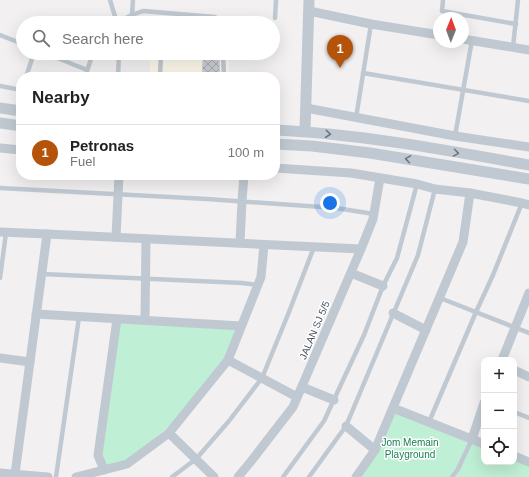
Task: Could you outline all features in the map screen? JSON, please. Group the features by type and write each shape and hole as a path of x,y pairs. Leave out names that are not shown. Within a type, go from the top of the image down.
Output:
{"street":[{"path":"305,131 309,0"},
{"path":"309,11 371,24 433,34"},
{"path":"469,39 529,50"},
{"path":"0,108 16,110"},
{"path":"306,108 455,136 529,147"},
{"path":"0,123 16,125"},
{"path":"280,130 305,131 370,138 529,165"},
{"path":"280,144 312,146 370,153 529,179"},
{"path":"0,148 16,150"},
{"path":"280,168 351,172 417,184 435,189 470,193 526,204"},
{"name":"JALAN SJ 5/5","path":"238,477 293,407 373,219 380,178"},
{"path":"116,237 119,180"},
{"path":"240,243 244,180"},
{"path":"356,477 375,450 463,242 470,193"},
{"path":"3,232 361,249"},
{"path":"15,474 47,234"},
{"path":"144,320 146,239"},
{"path":"76,477 127,464 169,433 228,360 261,277 264,245"},
{"path":"351,273 383,286"},
{"path":"503,357 529,293"},
{"path":"393,313 426,330"},
{"path":"36,314 241,326"},
{"path":"104,470 98,455 118,319"},
{"path":"0,358 30,362"},
{"path":"228,360 297,396"},
{"path":"517,371 529,377"},
{"path":"302,386 334,400"},
{"path":"393,408 481,443"},
{"path":"472,439 481,413"},
{"path":"346,426 375,450"},
{"path":"169,433 214,477"},
{"path":"517,457 529,462"},
{"path":"0,473 48,477"}],"lane":[{"path":"110,0 115,16"},
{"path":"133,0 132,15 143,11 203,16"},
{"path":"275,16 276,0"},
{"path":"443,0 442,11 444,12"},
{"path":"513,47 518,0"},
{"path":"469,18 516,24"},
{"path":"356,118 371,24"},
{"path":"0,35 16,41"},
{"path":"455,136 463,89 466,48"},
{"path":"28,72 32,60"},
{"path":"62,60 86,70 90,60"},
{"path":"118,72 119,60"},
{"path":"160,72 161,60"},
{"path":"223,60 224,72"},
{"path":"363,72 529,101"},
{"path":"0,86 16,89"},
{"path":"283,477 324,421 364,335 383,286 397,258 417,184"},
{"path":"0,188 242,201 336,208 374,214"},
{"path":"309,477 346,426 418,255 435,189"},
{"path":"429,422 476,312 526,204"},
{"path":"0,278 3,232"},
{"path":"172,477 196,459 229,421 262,378 314,247"},
{"path":"42,274 145,278 258,285"},
{"path":"440,298 529,333"},
{"path":"56,477 79,317"},
{"path":"517,413 529,418"},
{"path":"452,477 458,469 472,439"}],"shaded area":[{"path":"150,60 229,60 229,72 150,72"}],"green space":[{"path":"119,320 239,327 227,360 179,418 126,463 105,468 100,455"},
{"name":"Jom Memain Playground","path":"394,411 481,445 481,465 517,465 517,459 529,464 529,477 359,477"}],"building":[{"path":"203,60 219,60 220,72 202,72"}],"place":[{"name":"Petronas","path":"340,68"}]}
